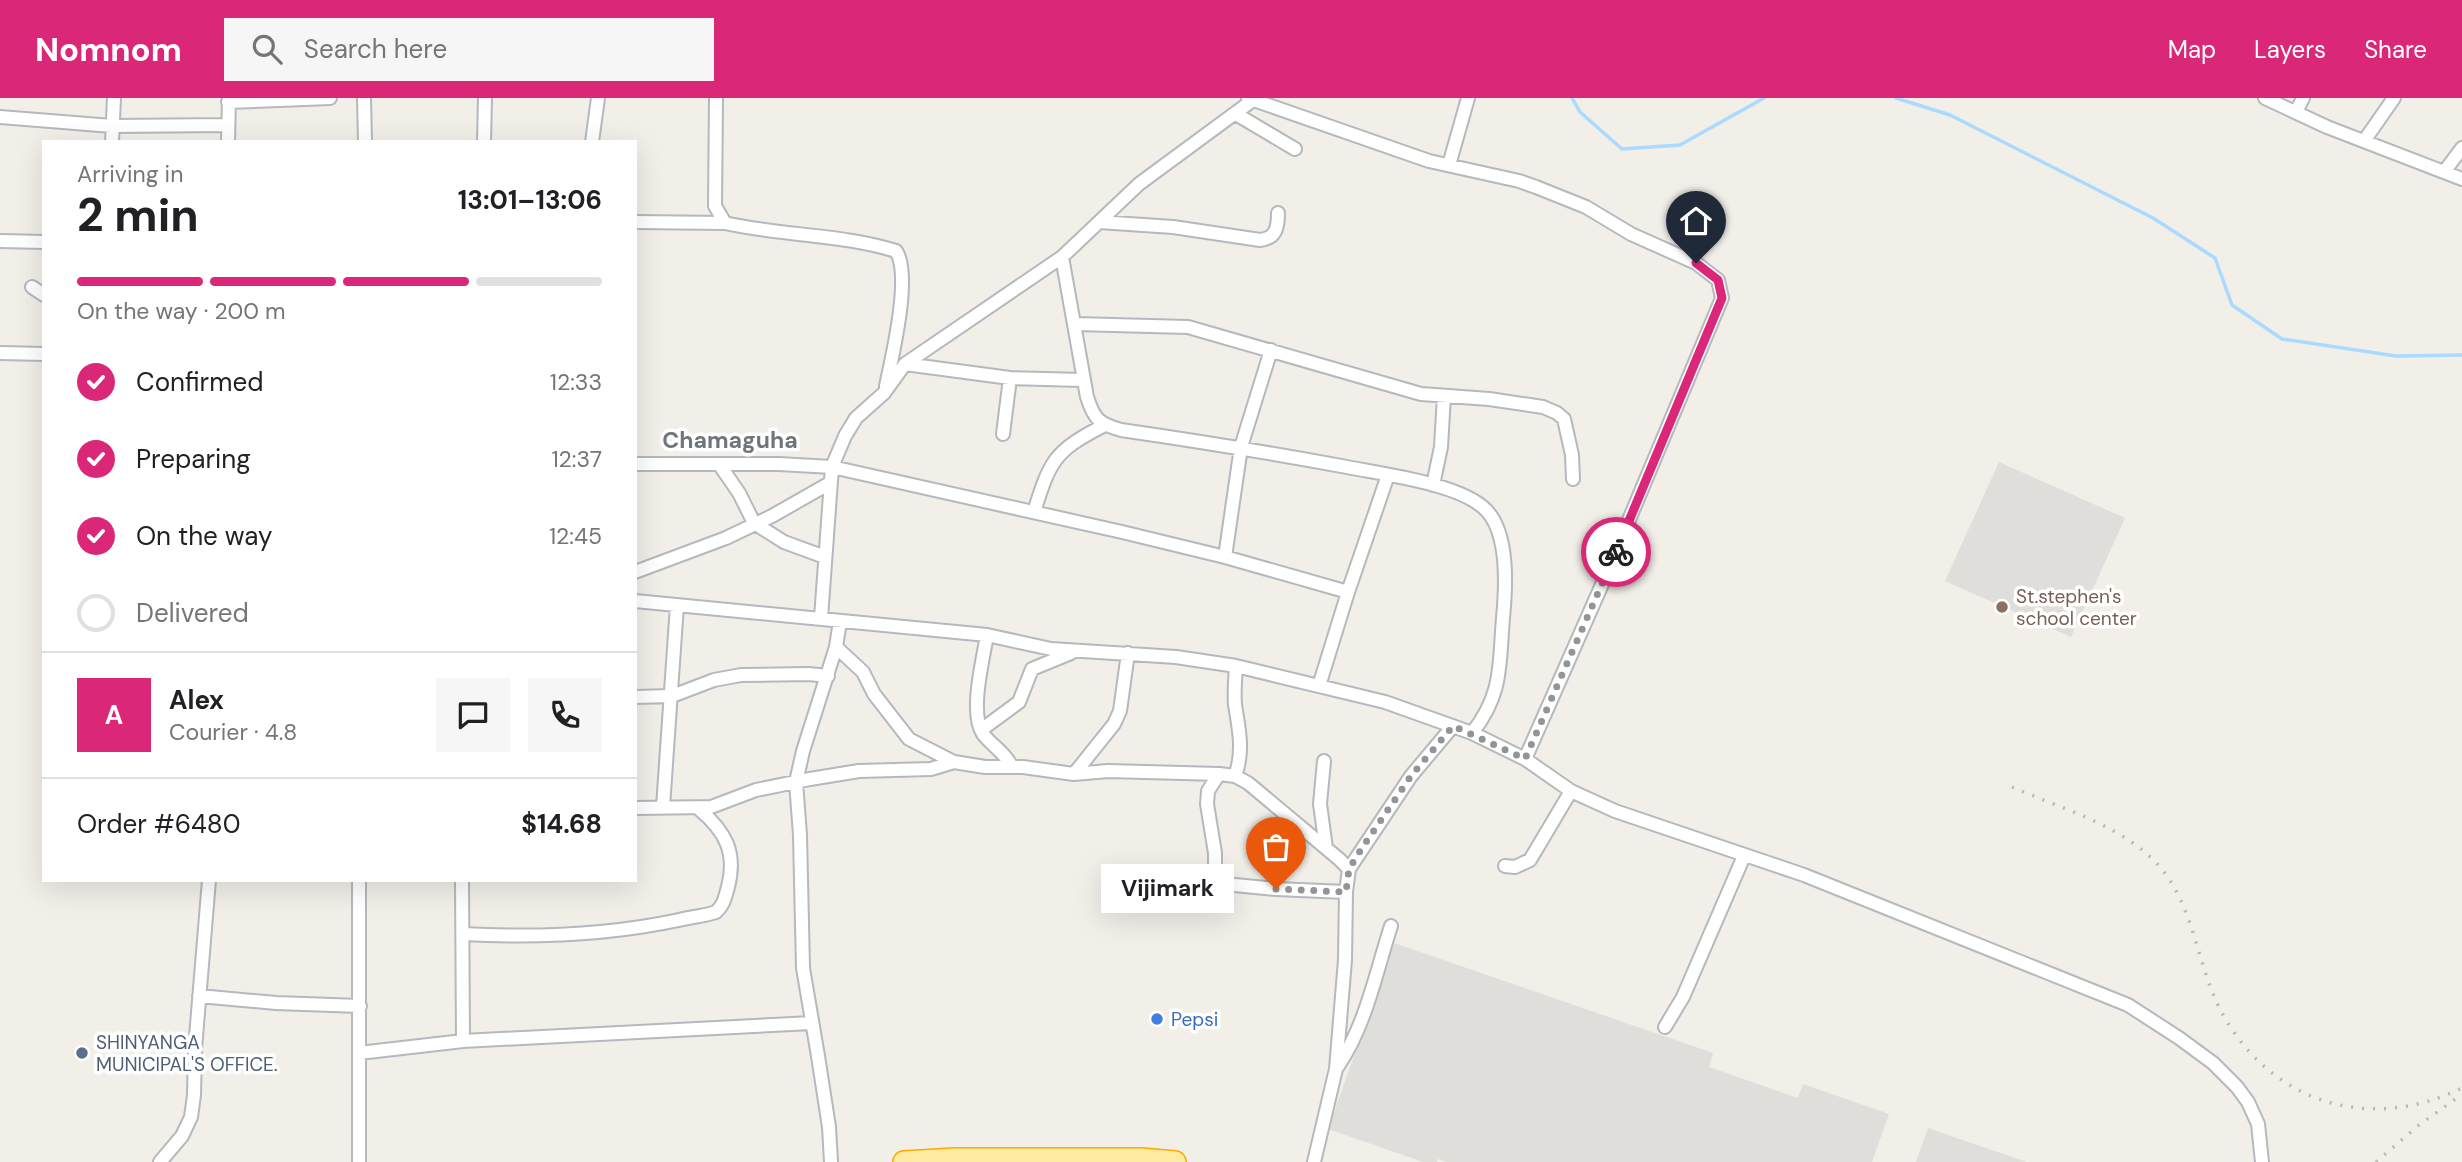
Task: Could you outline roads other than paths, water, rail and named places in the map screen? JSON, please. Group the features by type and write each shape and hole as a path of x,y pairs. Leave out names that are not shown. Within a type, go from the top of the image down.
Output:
{"highway":[{"path":"904,1162 1175,1162"}],"street":[{"path":"112,140 114,98"},
{"path":"228,140 229,100 330,98"},
{"path":"364,98 365,140"},
{"path":"484,140 485,98"},
{"path":"592,140 598,98"},
{"path":"716,98 715,206 725,223"},
{"path":"1448,165 1468,98"},
{"path":"2265,98 2364,141 2462,179"},
{"path":"2296,112 2303,98"},
{"path":"2364,141 2394,98"},
{"path":"821,618 832,467 856,418 884,393 905,364 1062,257 1139,184 1236,114 1250,99 1429,162 1519,181 1586,207 1630,234 1696,263 1718,280 1722,298 1600,589 1525,759"},
{"path":"1236,114 1295,149"},
{"path":"0,117 112,126 228,125"},
{"path":"2444,172 2462,148"},
{"path":"1099,222 1172,227 1263,240 1275,232 1278,213"},
{"path":"637,222 725,223 749,229 861,241 897,251 902,265 898,331 884,393"},
{"path":"0,240 42,242"},
{"path":"1062,257 1076,324 1083,380 1090,405 1103,426"},
{"path":"32,287 42,294"},
{"path":"1076,324 1188,327 1421,394 1516,402 1543,407 1564,419 1572,455 1573,479"},
{"path":"1225,557 1241,447 1271,349"},
{"path":"0,353 42,354"},
{"path":"905,364 1010,379 1083,380"},
{"path":"1003,434 1010,379"},
{"path":"1433,485 1441,447 1444,396"},
{"path":"1034,512 1048,472 1056,458 1078,438 1103,426 1241,447 1388,475 1456,493 1486,509 1501,534 1504,603 1499,679 1484,719 1472,733"},
{"path":"637,464 779,464 832,467 1225,557 1348,592"},
{"path":"719,464 754,523 784,542 825,557"},
{"path":"1319,686 1388,475"},
{"path":"637,571 726,538 830,483"},
{"path":"637,601 987,635 1051,649 1176,657 1236,666 1385,702 1472,733 1525,759 1571,790 1615,811 1804,875 2128,1005 2213,1063 2236,1087 2248,1102 2258,1124 2262,1162"},
{"path":"663,807 677,605"},
{"path":"831,1162 829,1128 802,949 796,782 836,647 840,621"},
{"path":"987,635 976,718 985,737 1002,750 1012,767"},
{"path":"836,647 859,666 883,707 912,742 926,769"},
{"path":"981,730 1019,702 1032,670 1079,651"},
{"path":"1074,774 1114,724 1120,711 1128,653"},
{"path":"1235,776 1240,765 1241,744 1235,702 1236,666"},
{"path":"637,697 671,695 714,680 741,675 828,676"},
{"path":"1314,1162 1336,1069 1349,869 1411,776 1453,726"},
{"path":"912,742 954,762 985,767 1012,767 1074,774 1108,771 1235,776 1248,783 1349,869"},
{"path":"1324,761 1320,804 1326,848"},
{"path":"637,808 699,808 720,804 756,790 796,782 859,771 926,769 954,762"},
{"path":"1219,774 1208,791 1207,803 1215,853 1215,874 1219,881 1224,884 1276,889 1346,892"},
{"path":"1505,866 1515,867 1530,860 1571,790"},
{"path":"463,934 575,935 655,925 716,912 723,904 729,881 731,853 720,830 699,808"},
{"path":"1665,1027 1683,997 1744,856"},
{"path":"160,1162 182,1136 191,1117 209,882"},
{"path":"359,882 359,1162"},
{"path":"462,882 463,1041"},
{"path":"1336,1069 1349,1048 1364,1011 1391,926"},
{"path":"199,996 276,1003 360,1006"},
{"path":"359,1053 463,1041 813,1023"}],"waterway":[{"path":"1572,98 1580,112 1622,149 1680,145 1764,98"},
{"path":"1896,98 1950,115 2153,218 2215,258 2232,305 2282,339 2396,356 2462,355"}],"railway":[{"path":"2012,787 2110,829 2145,852 2160,867 2181,901 2222,1013 2243,1044 2268,1069 2296,1089 2326,1102 2359,1108 2393,1108 2427,1101 2462,1088"},
{"path":"2376,1162 2419,1125 2461,1095"}],"place":[{"name":"St.stephen's school center","path":"2002,607"},
{"name":"Vijimark","path":"1276,889"},
{"name":"Pepsi","path":"1157,1019"},
{"name":"SHINYANGA MUNICIPAL'S OFFICE.","path":"82,1053"}],"district":[{"name":"Chamaguha","path":"730,440"}]}
